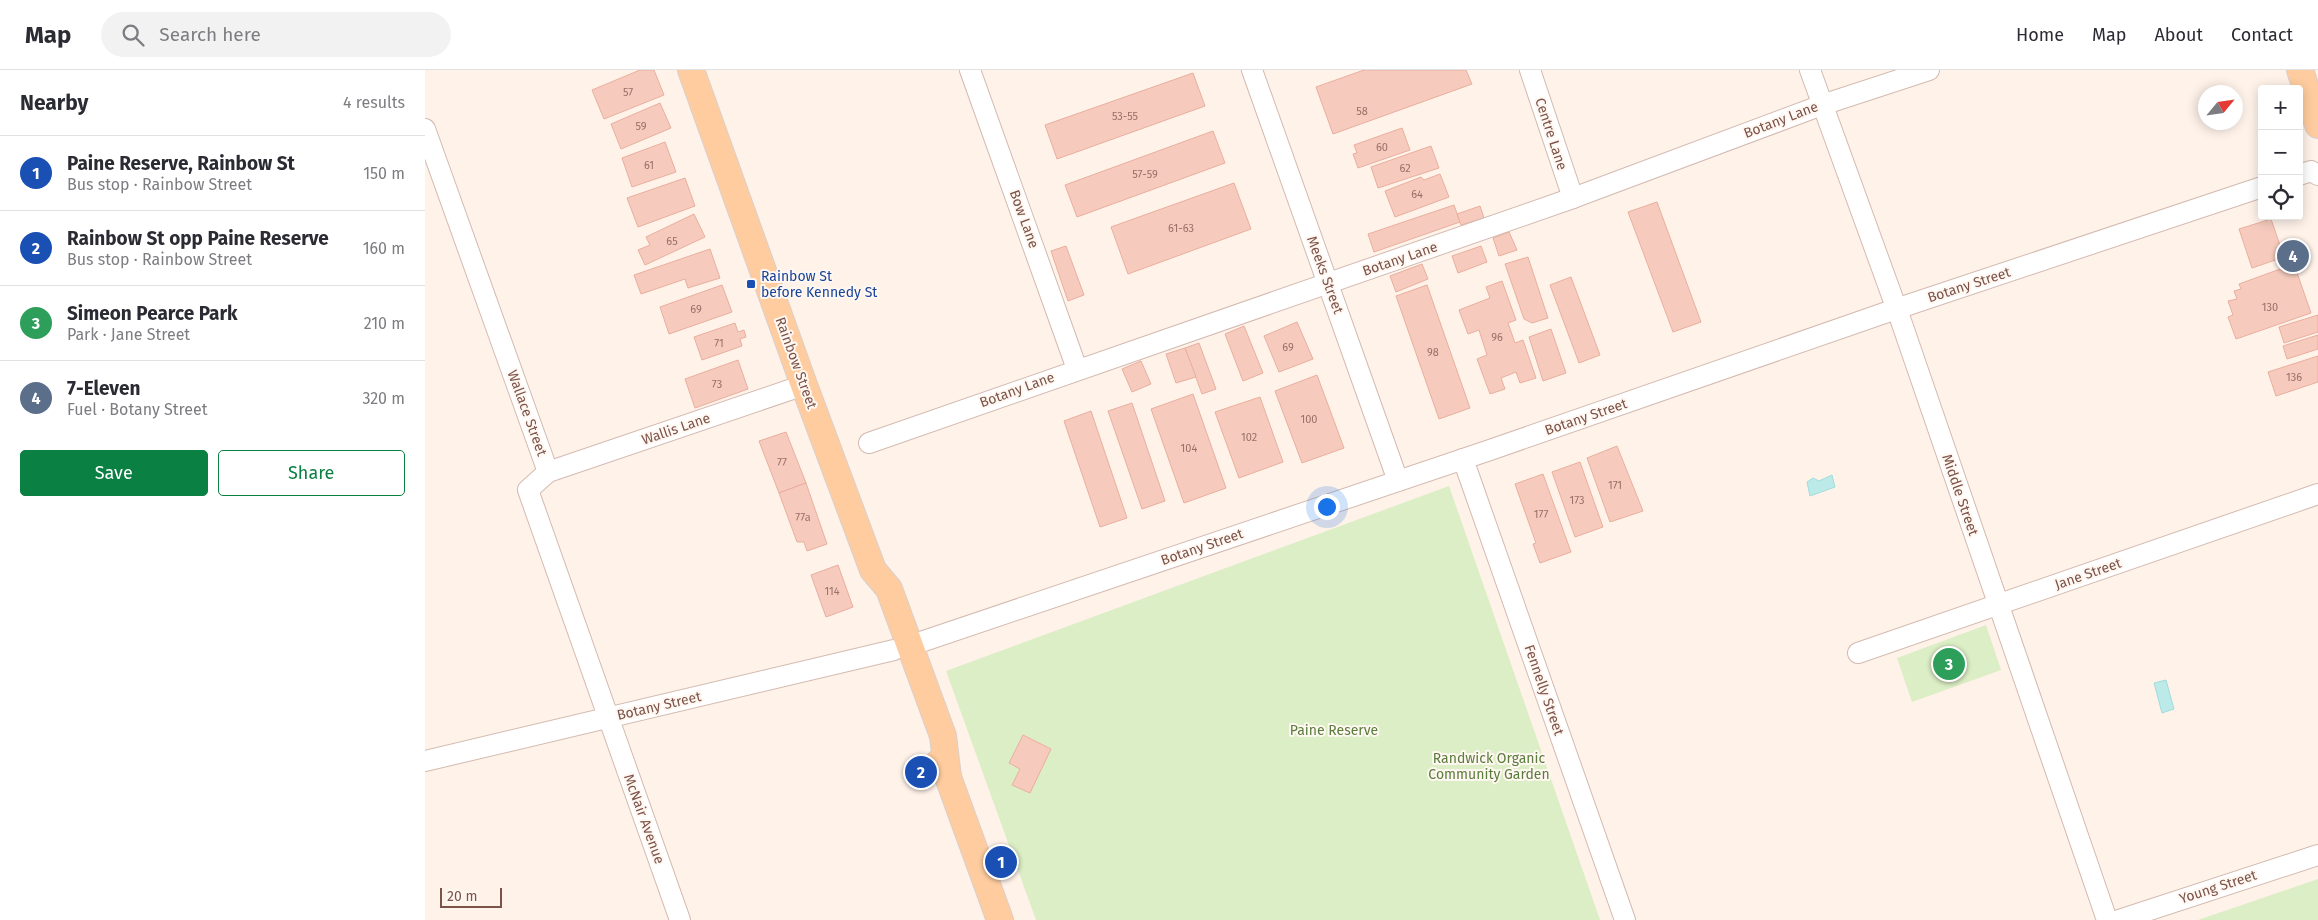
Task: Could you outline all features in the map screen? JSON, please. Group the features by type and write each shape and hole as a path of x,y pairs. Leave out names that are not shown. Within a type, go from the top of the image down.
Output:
{"main road":[{"name":"Rainbow Street","path":"691,70 804,385 873,570 889,589 901,648 928,742 948,777 1000,920"},
{"path":"2300,70 2318,125"}],"street":[{"name":"Bow Lane","path":"970,70 1077,369"},
{"name":"Meeks Street","path":"1252,70 1398,481"},
{"name":"Centre Lane","path":"1530,70 1573,198"},
{"name":"Middle Street","path":"1810,70 1897,309 1997,606 2107,920"},
{"name":"Botany Lane","path":"869,443 1077,369 1573,198 1822,105 1929,70"},
{"name":"Wallace Street","path":"425,129 548,472 528,490 607,719"},
{"path":"2303,174 2311,172 2318,175"},
{"name":"Botany Street","path":"425,761 901,648 1463,459 1897,309 2258,188"},
{"name":"Wallis Lane","path":"548,472 804,385"},
{"name":"Fennelly Street","path":"1463,459 1625,920"},
{"name":"Jane Street","path":"1858,653 2318,494"},
{"name":"McNair Avenue","path":"607,719 680,920"},
{"name":"Young Street","path":"2119,920 2318,855"}],"green space":[{"name":"Paine Reserve","path":"1449,486 1600,920 1036,920 946,671"},
{"path":"1986,625 2001,670 1912,702 1897,658"},
{"path":"2318,879 2318,920 2198,920"}],"water":[{"path":"1832,475 1835,487 1810,496 1807,482 1813,478 1819,481"},
{"path":"2166,680 2174,709 2162,713 2154,683"}],"building":[{"path":"640,70 654,70 664,95 604,119 592,90"},
{"path":"1364,70 1466,70 1472,84 1333,134 1316,87"},
{"path":"1193,73 1205,106 1057,159 1045,125"},
{"path":"660,103 671,128 621,149 611,124"},
{"path":"1402,128 1410,150 1358,168 1353,154 1357,153 1354,145"},
{"path":"1213,131 1225,163 1077,217 1065,185"},
{"path":"665,142 676,172 632,187 622,158"},
{"path":"1431,146 1439,168 1378,188 1371,167"},
{"path":"1440,174 1449,197 1395,217 1385,191 1421,177 1424,180"},
{"path":"685,178 695,206 638,227 627,198"},
{"path":"1234,183 1251,229 1128,274 1111,227"},
{"path":"1657,202 1701,322 1673,332 1628,212"},
{"path":"1454,205 1460,222 1374,252 1368,234"},
{"path":"1480,206 1484,218 1461,225 1457,214"},
{"path":"694,214 705,237 645,265 638,250 650,245 646,237"},
{"path":"2271,220 2284,257 2252,268 2239,229"},
{"path":"1509,232 1517,250 1499,256 1493,238"},
{"path":"1066,246 1084,295 1068,301 1051,251"},
{"path":"1481,246 1487,262 1458,273 1452,256"},
{"path":"710,249 720,278 688,288 685,279 641,294 634,275"},
{"path":"1528,257 1548,318 1532,323 1524,319 1505,264"},
{"path":"1422,264 1428,279 1396,292 1390,276"},
{"path":"2294,264 2311,313 2236,339 2228,317 2233,315 2228,301 2237,299 2234,291 2241,289 2239,284"},
{"path":"1571,277 1600,355 1579,363 1550,285"},
{"path":"1502,281 1516,320 1508,323 1515,343 1523,340 1536,378 1520,383 1516,372 1501,378 1505,389 1490,394 1477,359 1487,355 1479,330 1468,334 1459,310 1490,298 1486,287"},
{"path":"722,285 732,312 669,334 660,307"},
{"path":"1427,285 1470,408 1439,419 1396,296"},
{"path":"2318,315 2318,332 2284,343 2279,327"},
{"path":"1297,322 1313,359 1279,372 1264,336"},
{"path":"735,323 738,332 744,330 746,337 740,339 742,346 702,360 694,337"},
{"path":"1244,326 1263,373 1243,381 1225,334"},
{"path":"1551,329 1566,373 1543,381 1529,337"},
{"path":"2318,335 2318,349 2287,359 2283,346"},
{"path":"1199,343 1216,389 1202,394 1185,348"},
{"path":"1185,348 1196,377 1176,383 1166,354"},
{"path":"2318,356 2318,382 2276,396 2268,372"},
{"path":"738,360 748,389 695,408 685,379"},
{"path":"1141,361 1151,384 1132,392 1122,369"},
{"path":"1317,375 1344,448 1302,463 1275,391"},
{"path":"1193,394 1226,488 1184,503 1151,409"},
{"path":"1260,397 1283,462 1239,478 1215,412"},
{"path":"1132,403 1165,501 1142,509 1108,411"},
{"path":"1091,411 1127,518 1100,527 1064,421"},
{"path":"786,432 806,483 779,493 759,441"},
{"path":"1617,446 1643,511 1610,522 1587,458"},
{"path":"1580,462 1603,527 1575,537 1552,472"},
{"path":"1543,474 1571,552 1540,563 1533,544 1536,543 1515,484"},
{"path":"806,483 827,544 807,551 804,542 797,542 779,493"},
{"path":"838,565 853,607 826,617 811,575"},
{"path":"1023,735 1051,749 1030,793 1012,785 1020,769 1009,763"}],"place":[{"name":"7-Eleven","path":"2293,256"},
{"name":"Rainbow St before Kennedy St","path":"751,284"},
{"name":"Simeon Pearce Park","path":"1949,664"},
{"name":"Rainbow St opp Paine Reserve","path":"921,772"},
{"name":"Paine Reserve, Rainbow St","path":"1001,862"}],"park label":[{"name":"Randwick Organic Community Garden","path":"1489,766"}]}
